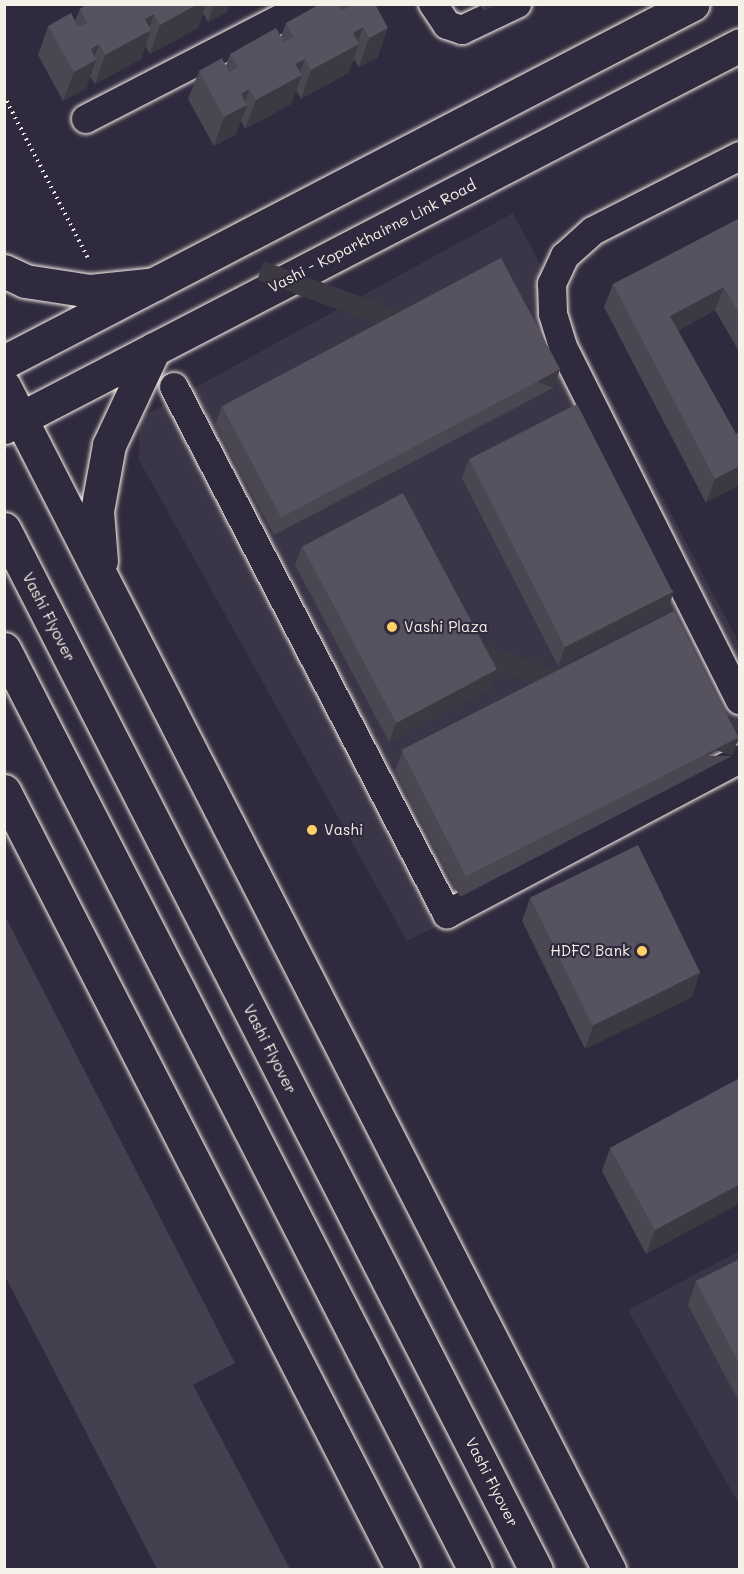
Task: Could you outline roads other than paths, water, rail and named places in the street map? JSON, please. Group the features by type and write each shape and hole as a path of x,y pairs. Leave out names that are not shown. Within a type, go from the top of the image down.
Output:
{"main road":[{"path":"4,362 693,4"},
{"name":"Vashi - Koparkhairne Link Road","path":"13,422 740,45"},
{"path":"4,271 26,281 90,291 155,284"},
{"path":"103,578 97,512 109,445 154,349"},
{"path":"4,386 13,422 103,578 609,1569"},
{"name":"Vashi Flyover","path":"4,529 536,1569"},
{"path":"4,649 475,1569"},
{"path":"4,791 403,1569"}],"street":[{"path":"433,4 447,25 462,30 517,4"},
{"path":"86,119 296,8"},
{"path":"740,156 593,231 564,256 552,284 553,314 562,347 740,700"},
{"path":"174,387 447,914 740,759"}],"place":[{"name":"Vashi Plaza","path":"392,627"},
{"name":"Vashi","path":"312,830"},
{"name":"HDFC Bank","path":"642,951"}]}
